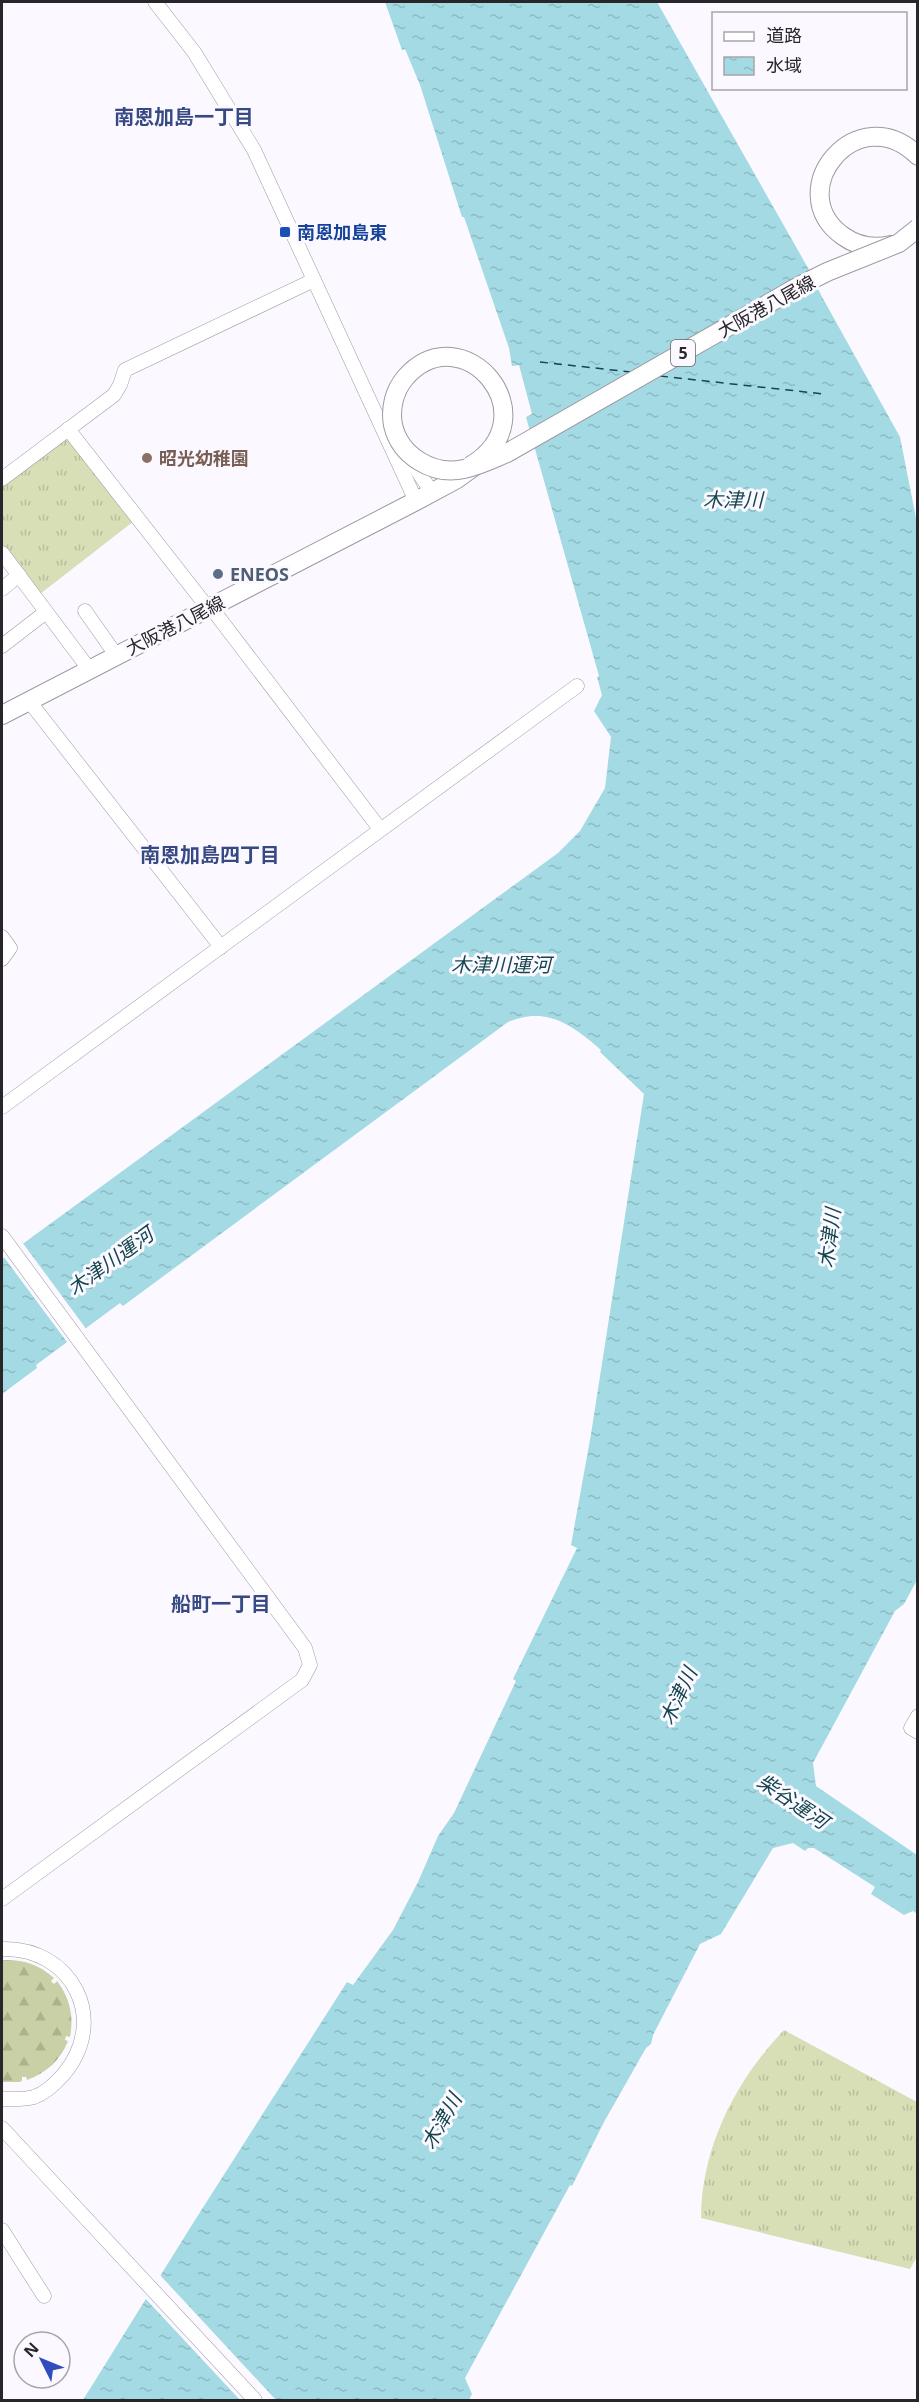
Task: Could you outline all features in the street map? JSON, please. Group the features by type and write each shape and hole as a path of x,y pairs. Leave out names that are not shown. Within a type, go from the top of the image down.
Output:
{"main road":[{"name":"大阪港八尾線","path":"918,156 906,145 889,138 871,136 857,139 841,148 830,160 822,176 819,194 823,211 830,224 842,236 855,244 877,248 891,246 918,228"},
{"name":"大阪港八尾線","path":"918,156 897,141 882,137 864,138 845,146 835,154 826,167 820,192 828,220 851,242 883,247 918,234"},
{"name":"大阪港八尾線","path":"2,715 471,470 478,463 485,456 494,444 502,424 503,412 500,395 488,376 475,365 464,361 434,360 410,374 396,396 393,411 395,428 406,449 416,458 432,466 460,469 470,466 485,456 494,445 500,435 502,424 504,412 502,400 498,389 493,380 481,368 464,360 446,357 434,359 422,364 406,377 395,396 392,416 395,432 403,447 419,461 439,469 463,470 470,467 478,465 485,463 507,453 799,286 827,272 899,243 918,228"}],"street":[{"path":"155,2 194,52 254,150 368,399 424,496"},
{"path":"2,478 114,395 125,370 315,280"},
{"path":"68,429 208,608 216,614 380,829"},
{"path":"2,553 89,669"},
{"path":"2,589 19,576"},
{"path":"84,611 116,655"},
{"path":"2,646 46,612"},
{"path":"2,1107 577,686"},
{"path":"29,700 221,947"},
{"path":"2,937 10,948 2,959"},
{"path":"2,1236 305,1648 310,1665 302,1680 2,1896"},
{"path":"918,1716 911,1728 918,1732"},
{"path":"2,1947 32,1948 44,1954 67,1974 75,1986 82,2020 79,2041 73,2055 52,2082 35,2092 2,2098"},
{"path":"2,1947 34,1952 58,1967 76,1990 84,2025 83,2036 74,2059 54,2086 37,2096 26,2099 2,2098"},
{"path":"2,2128 255,2400"},
{"path":"2,2230 44,2296"}],"green space":[{"path":"68,435 134,521 40,594 2,544 2,485"},
{"path":"2,1960 30,1963 48,1973 54,1978 51,1981 54,1984 57,1981 65,1994 71,2015 70,2037 66,2036 65,2040 68,2041 57,2060 40,2074 27,2080 26,2077 22,2077 22,2081 19,2082 2,2082"},
{"path":"784,2030 917,2102 918,2255 910,2269 701,2218 707,2166 724,2117 751,2071"}],"water":[{"path":"385,2 657,2 808,268 900,437 917,523 917,1580 904,1604 895,1611 813,1763 816,1786 917,1855 917,1914 913,1911 904,1915 871,1894 875,1887 814,1848 808,1848 805,1851 793,1843 773,1848 721,1934 700,1944 653,2035 651,2044 646,2048 604,2122 572,2186 570,2185 465,2378 472,2394 469,2400 83,2400 347,1982 353,1985 393,1930 418,1882 438,1836 454,1813 516,1681 513,1679 577,1548 571,1545 591,1434 644,1094 600,1052 601,1050 569,1026 547,1017 535,1016 508,1022 123,1306 120,1303 36,1365 37,1368 2,1394 2,1259 558,853 580,831 605,788 611,737 594,711 602,695 597,677 599,676 526,417 532,414 519,365 512,366 509,348 464,217 462,217 420,85 405,49 402,50"}],"pier":[{"path":"22,1242 87,1330 70,1346 3,1256"},
{"path":"159,2274 276,2400 240,2400 144,2297"}],"ferry route":[{"path":"540,362 631,372"},
{"path":"660,376 824,394"}],"place":[{"name":"南恩加島東","path":"285,232"},
{"name":"昭光幼稚園","path":"147,458"},
{"name":"ENEOS","path":"218,574"}],"district":[{"name":"南恩加島一丁目","path":"184,116"},
{"name":"南恩加島四丁目","path":"210,854"},
{"name":"船町一丁目","path":"221,1603"}],"water label":[{"name":"木津川","path":"733,499"},
{"name":"木津川運河","path":"501,964"},
{"name":"木津川","path":"829,1238"},
{"name":"木津川運河","path":"110,1261"},
{"name":"木津川","path":"678,1696"},
{"name":"柴谷運河","path":"793,1801"},
{"name":"木津川","path":"441,2121"}]}
